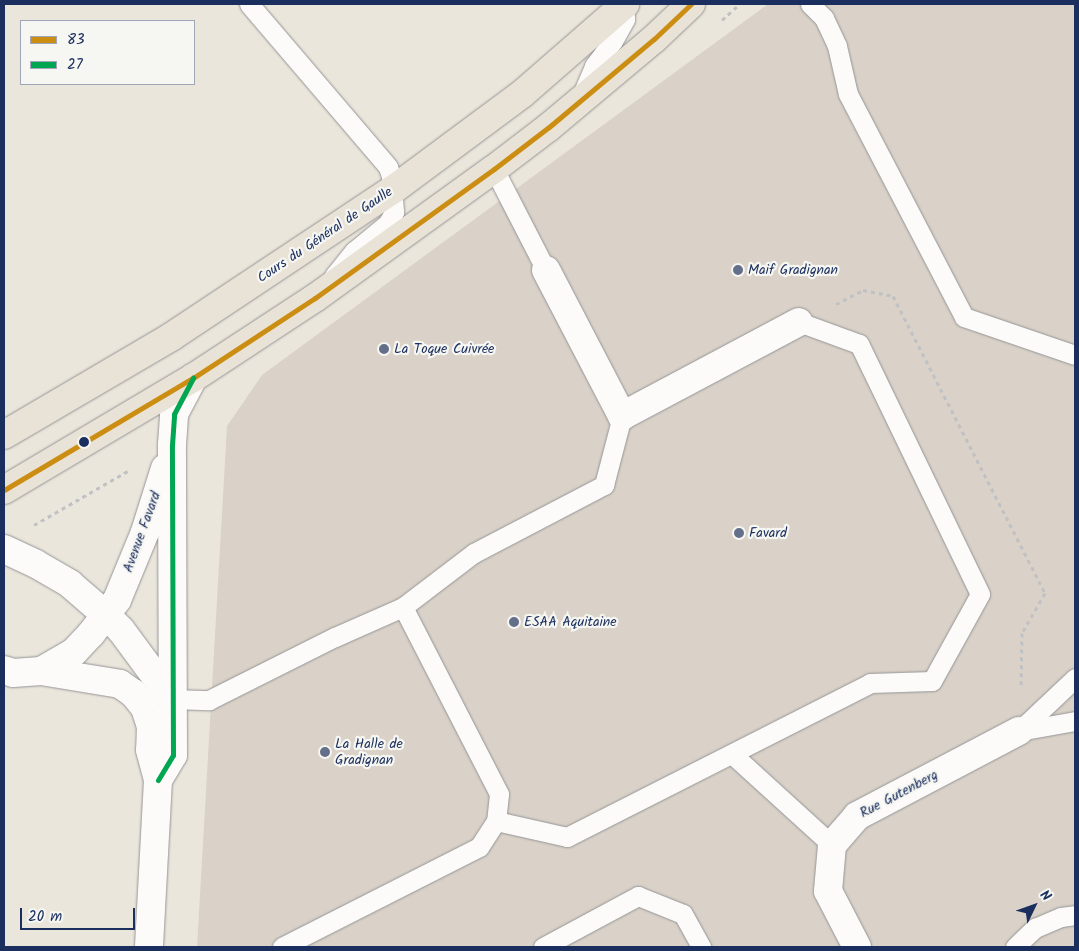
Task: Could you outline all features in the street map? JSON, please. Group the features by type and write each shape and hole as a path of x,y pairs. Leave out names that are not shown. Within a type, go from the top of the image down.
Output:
{"main road":[{"name":"Cours du Général de Gaulle","path":"4,435 171,337 394,190 522,94 625,4"},
{"path":"4,490 194,378 315,298 549,127 580,98 654,39 691,4"}],"street":[{"path":"546,270 622,416 799,322"},
{"name":"Avenue Favard","path":"158,780 173,755 172,446 174,414 194,378"},
{"name":"Avenue Favard","path":"41,671 74,652 117,600 144,532 172,446"},
{"path":"4,550 36,564 70,584 106,615 126,637 172,699"},
{"name":"Avenue Favard","path":"4,670 13,673 41,671 120,684 133,693 145,708 150,726 150,750 158,780 149,947"},
{"name":"Rue Gutenberg","path":"832,845 857,816 1020,731"},
{"path":"832,845 828,891 857,947"}],"lane":[{"path":"249,4 388,167 394,190 394,212 388,223 354,251 315,298"},
{"path":"580,98 594,66 613,41 625,19 625,4"},
{"path":"810,4 824,18 836,46 848,94 964,317 1075,355"},
{"path":"494,169 546,270"},
{"path":"496,822 567,837 870,683 932,681 980,594 859,344 799,322"},
{"path":"172,699 209,700 335,637 403,607 474,553 604,485 622,416"},
{"path":"282,947 479,847 496,822 499,794 403,607"},
{"path":"1020,731 1075,678"},
{"path":"1020,731 1075,721"},
{"path":"732,754 832,845"},
{"path":"543,947 638,896 683,914 701,947"},
{"path":"1015,947 1035,928 1061,917 1075,915"}],"path":[{"path":"799,322 863,290 893,296 1045,593 1022,633 1020,731"}],"shaded area":[{"path":"768,4 1075,4 1075,947 197,947 227,426 262,375"}],"transit line":[{"name":"83","path":"4,490 193,378 315,298 549,127 654,39 691,4"},
{"name":"27","path":"158,780 173,755 172,445 174,414 193,378"}],"place":[{"name":"Maif Gradignan","path":"738,270"},
{"name":"La Toque Cuivrée","path":"384,349"},
{"name":"Favard","path":"739,533"},
{"name":"ESAA Aquitaine","path":"514,622"},
{"name":"La Halle de Gradignan","path":"325,752"}]}
